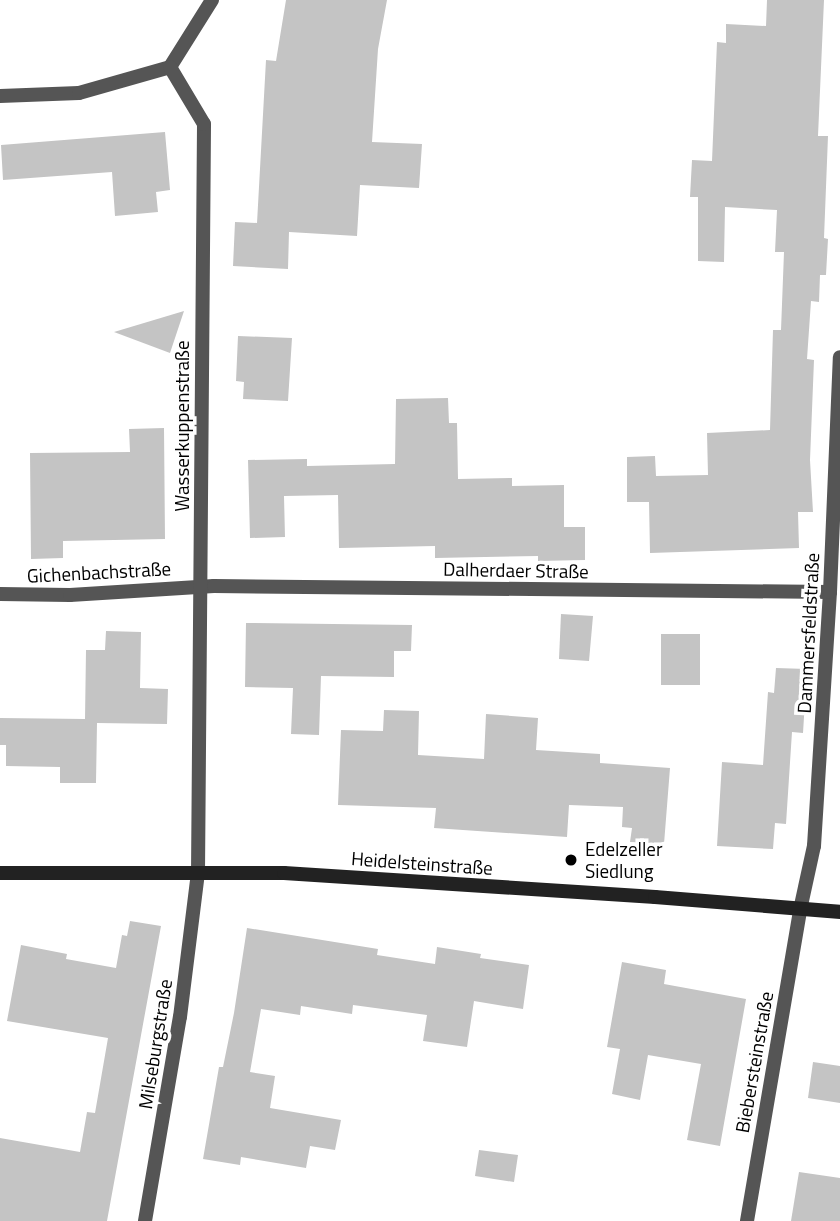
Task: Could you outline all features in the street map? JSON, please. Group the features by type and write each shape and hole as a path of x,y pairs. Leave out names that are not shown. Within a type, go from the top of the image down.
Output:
{"main road":[{"name":"Heidelsteinstraße","path":"0,873 284,873 840,912"}],"street":[{"path":"0,96 79,93 170,67 212,0"},
{"name":"Wasserkuppenstraße","path":"170,67 204,124 198,873"},
{"name":"Dammersfeldstraße","path":"800,910 814,846 830,592 840,357"},
{"name":"Dalherdaer Straße","path":"200,586 830,592"},
{"name":"Gichenbachstraße","path":"0,594 70,596 200,586"},
{"name":"Milseburgstraße","path":"145,1221 180,1017 198,873"},
{"name":"Biebersteinstraße","path":"747,1221 800,910"}],"building":[{"path":"286,0 387,0 378,49 372,142 422,144 419,188 360,185 357,236 289,232 288,269 233,266 235,222 257,223 266,60 276,61"},
{"path":"767,0 824,0 818,136 828,136 824,238 828,239 826,275 820,275 819,302 811,301 807,359 814,360 810,460 813,512 798,512 799,548 650,553 649,502 627,502 627,457 655,456 656,476 708,475 707,433 770,430 773,330 781,330 784,252 775,252 777,210 725,207 724,262 698,261 698,197 690,197 692,160 712,161 717,42 726,43 726,24 766,26"},
{"path":"165,132 170,190 156,192 158,212 115,216 112,172 3,180 1,145"},
{"path":"184,311 170,353 114,332"},
{"path":"238,336 292,338 288,401 243,399 244,382 236,381"},
{"path":"448,398 449,423 457,423 458,479 512,478 512,486 564,485 564,527 585,527 585,560 538,561 538,556 435,558 435,546 339,548 338,495 284,496 285,537 250,538 248,460 307,459 307,466 395,464 396,399"},
{"path":"164,428 165,539 63,541 63,558 31,559 30,453 130,452 129,429"},
{"path":"561,614 593,616 589,661 559,659"},
{"path":"246,623 412,625 411,651 394,651 394,677 321,676 319,735 291,734 293,688 245,687"},
{"path":"106,631 141,632 140,688 168,689 167,724 97,723 96,783 60,783 60,767 6,766 6,745 0,745 0,718 85,719 86,650 105,650"},
{"path":"661,634 700,634 700,685 661,685"},
{"path":"776,668 807,669 803,733 792,732 786,824 775,823 773,849 717,846 722,762 763,765 768,692 774,693"},
{"path":"384,710 419,711 418,755 484,759 486,714 538,718 536,750 600,754 600,763 670,768 664,844 630,842 632,828 622,827 623,807 569,805 567,837 434,828 436,808 338,805 341,730 383,731"},
{"path":"130,921 161,926 107,1221 0,1221 0,1138 80,1152 87,1112 95,1113 108,1038 7,1021 21,945 67,954 66,959 116,968 122,935 127,936"},
{"path":"247,928 378,949 377,955 435,964 437,947 481,954 480,958 529,965 523,1009 474,1001 467,1047 423,1041 427,1015 353,1005 352,1014 301,1006 300,1015 261,1009 250,1072 275,1076 270,1108 341,1120 335,1150 310,1146 306,1168 241,1157 240,1165 203,1159 219,1067 223,1067 234,1013"},
{"path":"622,962 666,970 664,984 746,999 720,1146 687,1140 701,1064 648,1055 640,1100 612,1094 620,1049 607,1047"},
{"path":"813,1062 840,1066 840,1103 808,1098"},
{"path":"479,1150 518,1155 514,1182 475,1176"},
{"path":"799,1172 840,1178 840,1221 791,1221"}],"place":[{"name":"Edelzeller Siedlung","path":"571,860"}]}
